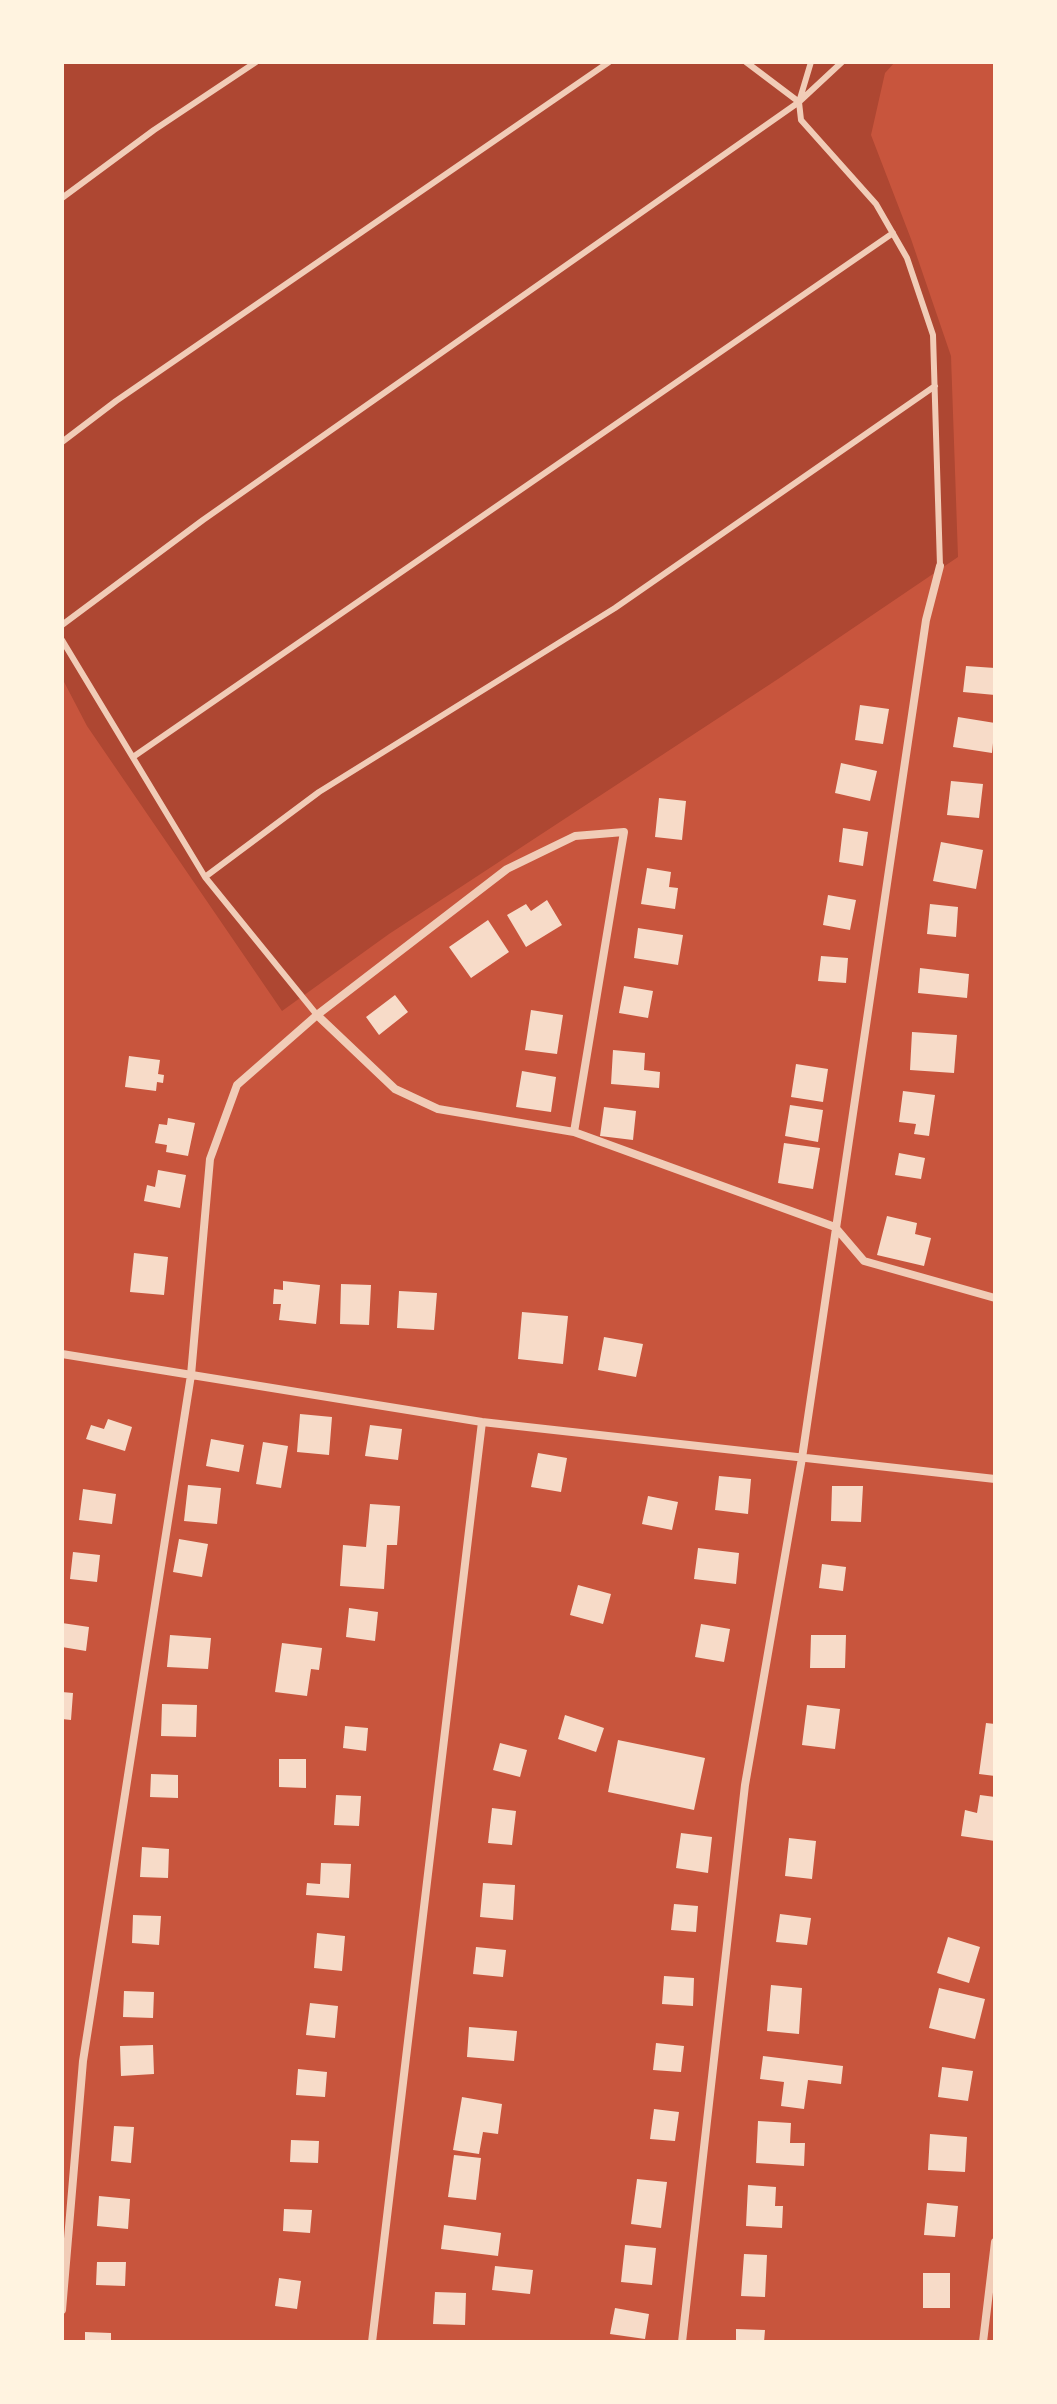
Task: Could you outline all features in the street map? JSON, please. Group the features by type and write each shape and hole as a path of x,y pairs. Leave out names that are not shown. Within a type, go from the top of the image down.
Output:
{"street":[{"path":"682,2342 745,1785 802,1458 926,620 940,566"},
{"path":"62,2310 83,2061 191,1375 210,1159 237,1085 317,1015 507,869 575,836 624,832 574,1132"},
{"path":"317,1015 395,1089 438,1109 574,1132 835,1227 864,1261 995,1298"},
{"path":"62,1354 482,1422 995,1479"},
{"path":"372,2342 482,1422"},
{"path":"983,2342 995,2242"}],"lane":[{"path":"62,198 154,130 256,62"},
{"path":"62,442 116,401 609,62"},
{"path":"746,62 799,102"},
{"path":"811,62 799,102 801,120 876,204 907,258 933,335 940,566"},
{"path":"62,625 203,520 799,102 842,62"},
{"path":"133,757 893,233"},
{"path":"205,877 319,792 615,608 935,386"},
{"path":"62,640 205,877 317,1015"}],"shaded area":[{"path":"62,62 895,62 885,73 871,135 951,356 958,557 389,934 282,1011 87,726 62,678"}],"building":[{"path":"966,666 995,668 995,695 963,692"},
{"path":"860,705 889,709 883,744 855,740"},
{"path":"958,717 995,723 992,753 953,747"},
{"path":"841,763 877,771 870,801 835,793"},
{"path":"951,781 983,784 979,818 947,815"},
{"path":"659,798 686,801 682,840 655,837"},
{"path":"843,828 868,832 863,866 839,862"},
{"path":"941,842 983,850 976,889 933,881"},
{"path":"647,868 671,872 669,887 678,888 675,909 641,904"},
{"path":"828,895 856,900 850,930 823,925"},
{"path":"547,900 562,925 526,947 507,915 526,904 531,911"},
{"path":"930,904 958,907 956,937 927,934"},
{"path":"488,920 509,952 471,978 449,947"},
{"path":"638,928 683,935 678,965 634,958"},
{"path":"821,956 848,958 846,983 818,981"},
{"path":"920,968 969,974 967,998 918,993"},
{"path":"624,986 653,991 648,1018 619,1013"},
{"path":"395,995 408,1012 379,1035 366,1017"},
{"path":"531,1010 563,1015 557,1054 525,1050"},
{"path":"912,1032 957,1035 954,1073 910,1070"},
{"path":"613,1050 645,1053 644,1070 660,1072 659,1088 611,1084"},
{"path":"129,1056 160,1060 158,1074 164,1075 163,1083 157,1082 156,1091 125,1087"},
{"path":"796,1064 828,1069 823,1102 791,1097"},
{"path":"522,1071 556,1077 551,1112 516,1107"},
{"path":"903,1091 935,1095 929,1136 914,1134 916,1124 899,1122"},
{"path":"790,1105 823,1110 818,1142 785,1136"},
{"path":"604,1107 636,1111 633,1140 600,1136"},
{"path":"168,1118 195,1123 188,1156 166,1152 167,1145 155,1143 159,1124 167,1125"},
{"path":"784,1143 820,1148 813,1189 778,1183"},
{"path":"899,1153 925,1158 921,1179 895,1175"},
{"path":"158,1170 186,1175 180,1208 144,1201 147,1185 155,1187"},
{"path":"887,1216 917,1223 915,1234 931,1238 924,1266 877,1255"},
{"path":"134,1253 168,1257 164,1295 130,1292"},
{"path":"283,1281 320,1285 316,1324 279,1320 281,1304 273,1304 274,1289 283,1290"},
{"path":"341,1284 371,1285 369,1325 340,1324"},
{"path":"399,1291 437,1293 434,1330 397,1328"},
{"path":"522,1312 568,1316 563,1364 518,1359"},
{"path":"604,1337 643,1344 636,1377 598,1370"},
{"path":"300,1414 332,1417 329,1455 297,1452"},
{"path":"108,1419 132,1427 125,1451 86,1439 91,1425 104,1429"},
{"path":"370,1425 402,1429 398,1460 365,1456"},
{"path":"211,1439 244,1445 239,1472 206,1466"},
{"path":"263,1442 288,1446 281,1488 256,1484"},
{"path":"538,1453 567,1458 561,1492 531,1487"},
{"path":"719,1476 751,1479 748,1514 715,1510"},
{"path":"188,1485 221,1488 217,1524 184,1521"},
{"path":"832,1486 863,1486 861,1522 831,1521"},
{"path":"83,1489 116,1494 112,1524 79,1520"},
{"path":"648,1496 678,1502 672,1530 642,1524"},
{"path":"370,1504 400,1506 397,1545 387,1545 384,1589 340,1586 343,1545 366,1547"},
{"path":"179,1539 208,1544 202,1577 173,1572"},
{"path":"698,1548 739,1553 736,1584 694,1579"},
{"path":"73,1552 100,1555 97,1582 70,1579"},
{"path":"822,1564 846,1567 843,1591 819,1588"},
{"path":"578,1585 611,1594 603,1624 570,1615"},
{"path":"349,1608 378,1612 375,1641 346,1637"},
{"path":"62,1623 89,1627 86,1651 62,1647"},
{"path":"701,1624 730,1629 724,1662 695,1657"},
{"path":"170,1635 211,1638 208,1669 167,1667"},
{"path":"811,1635 846,1635 845,1668 810,1668"},
{"path":"282,1643 322,1648 319,1670 311,1669 307,1696 275,1692"},
{"path":"62,1692 73,1693 71,1720 62,1719"},
{"path":"162,1704 197,1705 196,1737 161,1736"},
{"path":"807,1705 840,1709 835,1749 802,1745"},
{"path":"565,1715 604,1728 596,1752 558,1739"},
{"path":"986,1723 995,1724 995,1776 979,1774"},
{"path":"345,1726 368,1728 366,1751 343,1748"},
{"path":"618,1740 705,1758 694,1810 608,1792"},
{"path":"500,1743 527,1750 520,1777 493,1770"},
{"path":"279,1759 306,1759 306,1788 279,1787"},
{"path":"151,1774 178,1775 178,1798 150,1797"},
{"path":"336,1795 361,1796 359,1826 334,1825"},
{"path":"980,1795 995,1797 995,1841 961,1836 965,1810 977,1813"},
{"path":"492,1808 516,1811 512,1845 488,1843"},
{"path":"681,1833 712,1837 708,1873 676,1868"},
{"path":"789,1838 816,1841 812,1879 785,1876"},
{"path":"142,1847 169,1849 168,1878 140,1877"},
{"path":"321,1863 351,1864 349,1898 306,1895 307,1883 320,1884"},
{"path":"483,1883 515,1885 513,1920 480,1917"},
{"path":"674,1904 698,1906 696,1932 671,1930"},
{"path":"780,1914 811,1918 807,1945 776,1942"},
{"path":"133,1915 161,1916 159,1945 132,1943"},
{"path":"317,1933 345,1936 342,1971 314,1968"},
{"path":"948,1937 980,1947 969,1983 937,1973"},
{"path":"476,1947 506,1950 503,1977 473,1974"},
{"path":"664,1976 694,1978 693,2006 662,2004"},
{"path":"771,1985 802,1988 799,2034 767,2031"},
{"path":"939,1988 985,1999 975,2039 929,2028"},
{"path":"124,1991 154,1992 153,2018 123,2017"},
{"path":"310,2003 338,2006 335,2038 306,2035"},
{"path":"469,2027 517,2031 514,2061 467,2057"},
{"path":"656,2043 684,2046 681,2072 653,2070"},
{"path":"153,2045 154,2074 121,2076 120,2046"},
{"path":"763,2056 843,2066 841,2084 808,2080 804,2109 781,2106 784,2082 760,2079"},
{"path":"942,2067 973,2071 968,2101 938,2097"},
{"path":"298,2069 327,2072 325,2097 296,2095"},
{"path":"462,2097 502,2104 498,2134 483,2132 479,2154 453,2150"},
{"path":"654,2109 679,2112 675,2141 650,2139"},
{"path":"758,2121 791,2123 790,2143 805,2143 804,2166 756,2163"},
{"path":"114,2126 134,2127 131,2163 111,2161"},
{"path":"930,2134 967,2137 965,2172 928,2170"},
{"path":"291,2140 319,2141 318,2163 290,2162"},
{"path":"454,2155 481,2158 476,2200 448,2197"},
{"path":"637,2179 667,2182 661,2228 631,2224"},
{"path":"748,2185 776,2187 775,2206 783,2206 782,2228 746,2226"},
{"path":"99,2196 130,2199 128,2229 97,2226"},
{"path":"927,2203 958,2206 955,2237 924,2235"},
{"path":"284,2209 312,2210 310,2233 283,2231"},
{"path":"444,2225 501,2233 498,2256 441,2249"},
{"path":"625,2245 656,2248 652,2285 621,2282"},
{"path":"744,2254 767,2255 765,2297 741,2296"},
{"path":"97,2262 126,2262 125,2286 96,2285"},
{"path":"495,2266 533,2270 530,2294 492,2290"},
{"path":"923,2273 950,2273 950,2308 923,2308"},
{"path":"279,2278 301,2281 297,2309 275,2306"},
{"path":"435,2292 466,2293 465,2325 433,2324"},
{"path":"615,2308 649,2314 645,2339 610,2334"},
{"path":"736,2329 765,2330 764,2342 736,2342"},
{"path":"85,2332 111,2333 111,2342 85,2342"}]}
